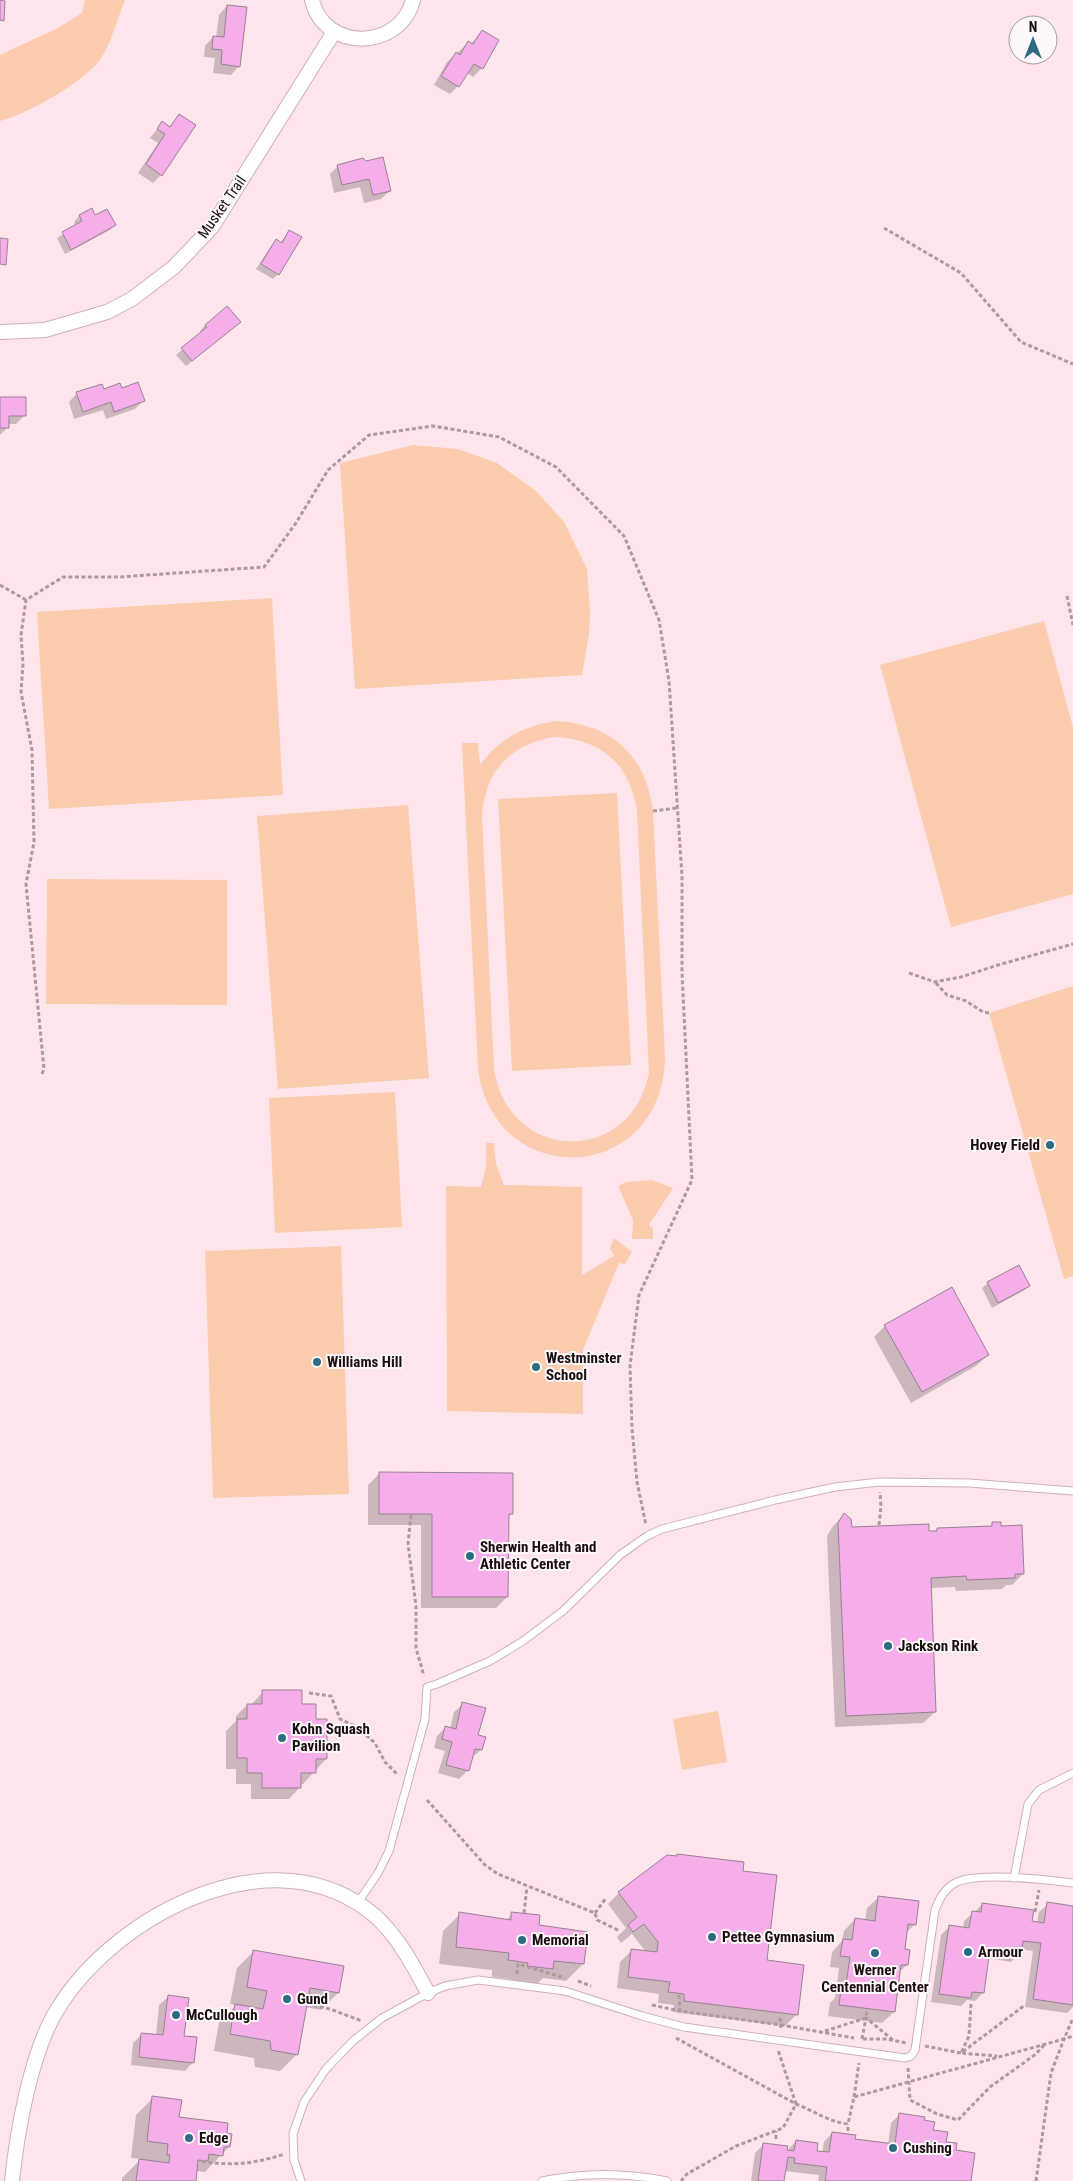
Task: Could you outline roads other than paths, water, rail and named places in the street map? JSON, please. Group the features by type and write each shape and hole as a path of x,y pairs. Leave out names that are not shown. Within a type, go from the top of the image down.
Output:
{"street":[{"path":"312,0 322,22 334,32 349,39 365,40 381,37 395,29 406,17 413,0"},
{"name":"Musket Trail","path":"0,332 45,330 107,312 132,299 174,267 212,227 334,32"},
{"path":"12,2181 18,2139 35,2062 44,2035 56,2010 73,1986 123,1938 156,1916 191,1899 251,1881 275,1880 294,1881 336,1893 357,1904 382,1923 401,1946 428,1993"}],"lane":[{"path":"357,1904 386,1857 426,1718 427,1686 437,1684 490,1661 523,1641 562,1610 620,1555 649,1535 694,1520 775,1500 835,1487 879,1482 960,1482 1073,1491"},
{"path":"1014,1878 1028,1804 1039,1790 1073,1773"},
{"path":"301,2181 292,2152 293,2134 304,2102 339,2054 372,2025 401,2006 445,1986 473,1981 498,1981 565,1991 642,2016 684,2026 902,2058 908,2057 915,2050 935,1910 940,1898 950,1886 963,1880 975,1878 1014,1878 1073,1883"},
{"path":"542,2181 584,2174 615,2173 667,2181"}],"place":[{"name":"Hovey Field","path":"1050,1145"},
{"name":"Williams Hill","path":"317,1362"},
{"name":"Westminster School","path":"536,1367"},
{"name":"Sherwin Health and Athletic Center","path":"470,1556"},
{"name":"Jackson Rink","path":"888,1646"},
{"name":"Kohn Squash Pavilion","path":"282,1738"},
{"name":"Pettee Gymnasium","path":"712,1937"},
{"name":"Memorial","path":"522,1940"},
{"name":"Armour","path":"968,1952"},
{"name":"Werner Centennial Center","path":"875,1953"},
{"name":"Gund","path":"287,1999"},
{"name":"McCullough","path":"176,2015"},
{"name":"Edge","path":"189,2138"},
{"name":"Cushing","path":"893,2148"}]}
